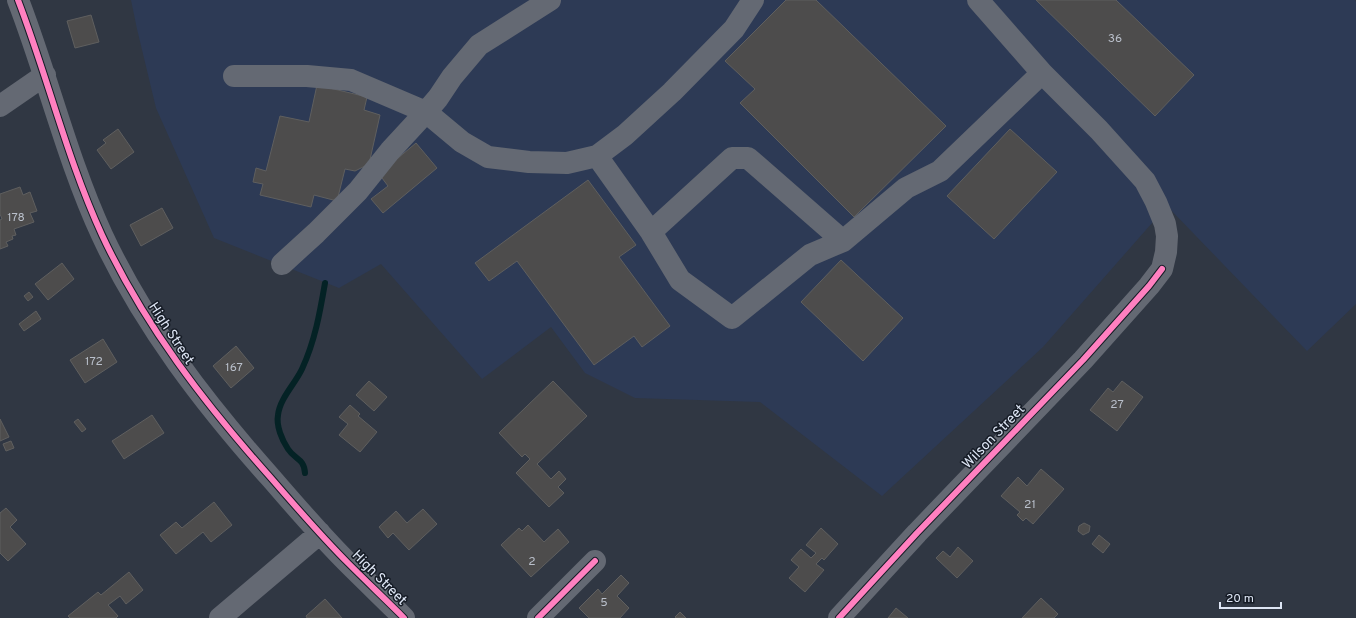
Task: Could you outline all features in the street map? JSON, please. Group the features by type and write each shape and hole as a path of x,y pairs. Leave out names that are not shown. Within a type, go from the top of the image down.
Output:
{"street":[{"name":"High Street","path":"18,0 89,206 114,260 146,314 184,373 230,432 320,533 404,618"},
{"path":"282,264 316,234 358,191 390,151 438,98 452,77 479,45 550,0"},
{"path":"234,76 307,76 351,80 426,112 462,142 488,157 529,162 568,163 597,156 625,135 672,92 734,29 753,0"},
{"path":"597,156 651,232 680,280 732,318 810,255 843,241 906,188 940,171 1042,73 978,0"},
{"name":"Wilson Street","path":"839,618 917,533 1083,360 1149,286 1162,269 1166,252 1167,236 1156,202 1145,180 1042,73"},
{"path":"0,106 45,75"},
{"path":"651,232 732,158 748,158 843,241"},
{"path":"220,618 320,533"},
{"path":"538,618 595,561"}],"shaded area":[{"path":"131,0 1355,0 1356,304 1307,351 1167,206 1043,347 882,496 760,402 635,398 585,373 551,327 482,379 381,264 339,288 214,238 156,108"}],"building":[{"path":"786,0 816,0 946,126 854,217 740,103 755,89 725,61"},
{"path":"1036,0 1116,0 1194,75 1155,116"},
{"path":"91,15 99,42 75,48 67,21"},
{"path":"317,85 367,97 364,110 380,115 369,164 355,171 345,169 337,201 314,195 311,207 260,195 263,184 253,182 256,168 266,171 280,116 309,122"},
{"path":"118,129 134,152 111,169 97,150 106,143 103,140"},
{"path":"1010,129 1057,172 994,239 947,196"},
{"path":"416,143 437,168 383,213 371,199 388,186 379,174"},
{"path":"588,180 636,245 619,257 670,326 642,347 634,336 594,365 517,261 489,281 475,263"},
{"path":"20,187 23,195 30,192 37,211 30,213 34,222 14,229 16,235 12,236 13,239 6,242 8,246 0,249 0,220 2,219 0,214 0,194"},
{"path":"162,208 173,228 141,246 130,225"},
{"path":"841,260 903,318 863,361 801,302"},
{"path":"62,263 74,279 48,300 35,284"},
{"path":"29,292 33,297 28,301 24,296"},
{"path":"36,311 41,319 24,331 19,324"},
{"path":"103,339 117,362 85,383 70,360"},
{"path":"236,346 254,368 231,388 213,366"},
{"path":"369,381 387,397 374,411 356,395"},
{"path":"553,381 587,416 537,464 551,479 559,471 566,479 558,487 564,493 549,507 516,473 530,459 525,454 522,457 499,433"},
{"path":"1122,381 1143,397 1117,431 1090,410 1108,388 1113,392"},
{"path":"350,405 360,414 358,416 377,432 360,452 339,435 348,424 339,417"},
{"path":"152,415 164,433 124,459 112,441"},
{"path":"0,419 9,437 0,441"},
{"path":"78,419 86,429 82,432 74,422"},
{"path":"11,441 14,448 6,451 3,444"},
{"path":"1041,469 1064,489 1033,524 1026,518 1023,521 1017,515 1020,512 1001,496 1018,477 1027,486"},
{"path":"214,502 232,525 211,542 203,532 176,554 160,535 176,522 182,528"},
{"path":"6,508 17,520 10,527 26,544 8,561 0,553 0,513"},
{"path":"423,509 437,524 409,550 393,533 388,538 379,527 396,511 407,523"},
{"path":"1084,523 1090,526 1089,532 1083,535 1078,531 1079,526"},
{"path":"528,525 544,542 558,529 569,542 531,577 501,545 519,528 522,531"},
{"path":"821,528 838,544 824,560 822,558 816,564 824,570 805,592 789,578 799,567 791,560 801,549 811,558 816,553 806,545"},
{"path":"1099,535 1110,544 1103,553 1092,544"},
{"path":"958,547 973,561 957,578 936,558 943,551 950,557"},
{"path":"129,572 143,590 126,604 120,596 108,605 118,616 116,618 70,618 68,616 98,592 101,595"},
{"path":"621,575 629,583 617,596 629,608 620,618 589,618 579,608 598,589 602,594"},
{"path":"1041,598 1058,614 1054,618 1022,618"},
{"path":"325,599 342,618 307,618 306,616"},
{"path":"896,608 908,618 888,618"},
{"path":"680,612 686,618 675,617"}],"waterway":[{"path":"305,473 303,464 288,449 280,433 278,415 279,409 285,397 299,375 307,358 314,337 325,283"}],"cycle path":[{"path":"18,0 78,177 102,235 137,301 157,332 200,392 247,450 299,511 348,563 404,618"},
{"path":"839,618 917,533 1083,360 1149,286 1162,269"},
{"path":"538,618 595,561"}]}
